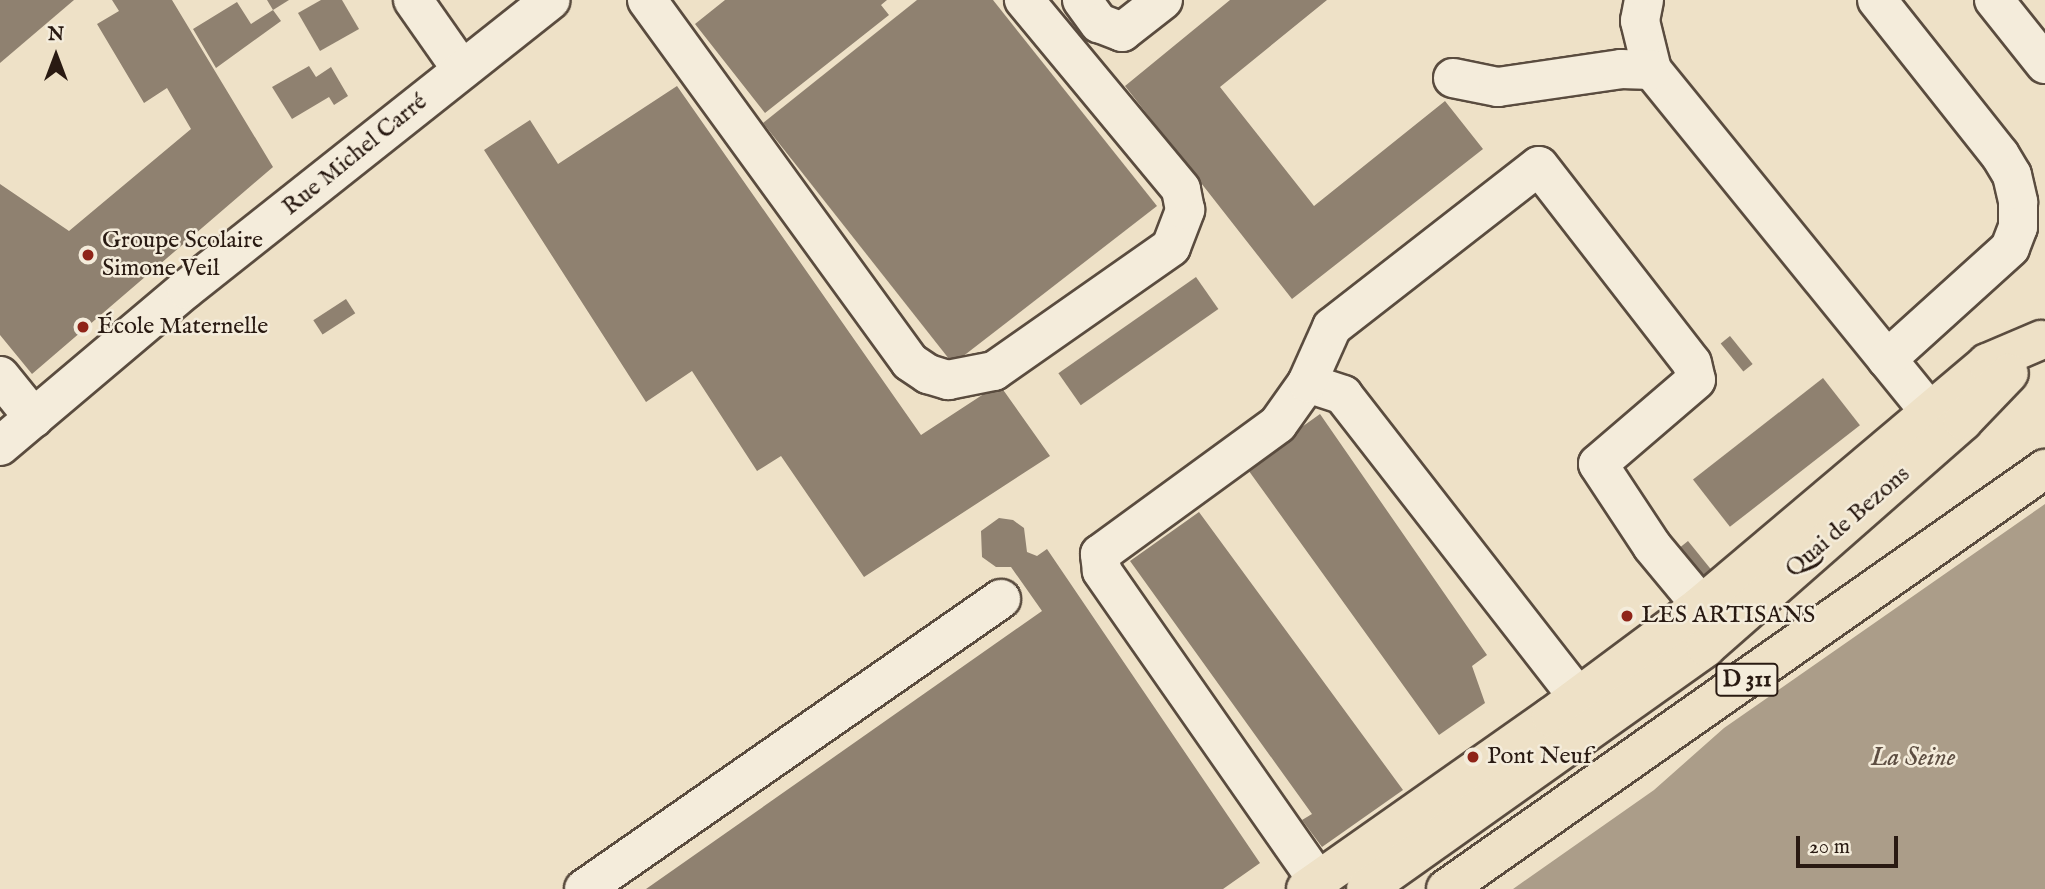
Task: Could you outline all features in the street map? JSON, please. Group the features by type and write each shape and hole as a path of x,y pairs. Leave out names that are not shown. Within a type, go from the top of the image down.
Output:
{"main road":[{"name":"D 311","path":"1312,885 1578,697 1700,605 1987,363 2043,338"},
{"name":"Quai de Bezons","path":"1366,889 1706,647 1963,421 2043,338"},
{"name":"D 311","path":"1447,889 2045,469"}],"street":[{"name":"Rue Michel Carré","path":"0,446 550,0"},
{"path":"647,0 910,362 928,374 948,380 994,371 1171,247 1185,210 1181,189 1024,0"},
{"path":"1082,0 1099,23 1122,32 1163,0"},
{"path":"1644,0 1640,21 1652,70 1930,412"},
{"path":"1877,0 2000,155 2012,175 2018,202 2018,227 2010,248 1887,359"},
{"path":"1994,0 2045,64"},
{"path":"429,5 462,70"},
{"path":"1453,78 1498,88 1621,69 1652,70"},
{"path":"1312,885 1102,570 1100,554 1278,424 1307,383 1332,327 1539,166 1692,363 1696,380 1598,464 1652,546 1700,605"},
{"path":"0,376 34,418"},
{"path":"1307,383 1343,395 1578,697"},
{"path":"584,889 1002,599"}],"water":[{"name":"La Seine","path":"2045,504 2045,889 1513,889 1654,790 1724,728"}],"building":[{"path":"0,0 74,0 0,63"},
{"path":"112,0 172,0 273,167 32,374 0,335 0,184 69,231 191,129 167,88 144,103 97,24 119,11"},
{"path":"267,0 289,0 273,10"},
{"path":"321,0 342,0 359,29 320,51 298,13"},
{"path":"725,0 887,0 881,5 889,15 765,113 695,24"},
{"path":"917,0 993,0 1157,206 953,364 763,123"},
{"path":"1230,0 1327,0 1220,87 1314,206 1445,101 1483,149 1292,299 1125,86"},
{"path":"237,2 251,24 273,10 281,21 216,68 193,29"},
{"path":"309,66 316,77 331,67 348,96 334,105 329,97 292,119 272,87"},
{"path":"677,86 921,435 999,384 1050,456 864,577 781,456 757,471 692,371 646,402 484,150 530,120 558,164"},
{"path":"1196,277 1218,309 1081,405 1058,373"},
{"path":"346,299 355,313 323,334 313,320"},
{"path":"1730,336 1753,364 1743,372 1721,344"},
{"path":"1823,378 1860,425 1730,527 1693,480"},
{"path":"1320,414 1487,655 1472,666 1485,703 1439,735 1246,467"},
{"path":"1199,512 1403,790 1322,847 1302,820 1312,814 1130,561"},
{"path":"999,518 1013,520 1024,528 1027,552 1037,556 1047,549 1260,863 1223,889 646,889 1042,611 1011,567 996,567 982,557 981,531"},
{"path":"1688,541 1712,571 1698,582 1674,552"}],"place":[{"name":"Groupe Scolaire Simone Veil","path":"88,255"},
{"name":"École Maternelle","path":"83,327"},
{"name":"LES ARTISANS","path":"1627,616"},
{"name":"Pont Neuf","path":"1473,757"}]}
